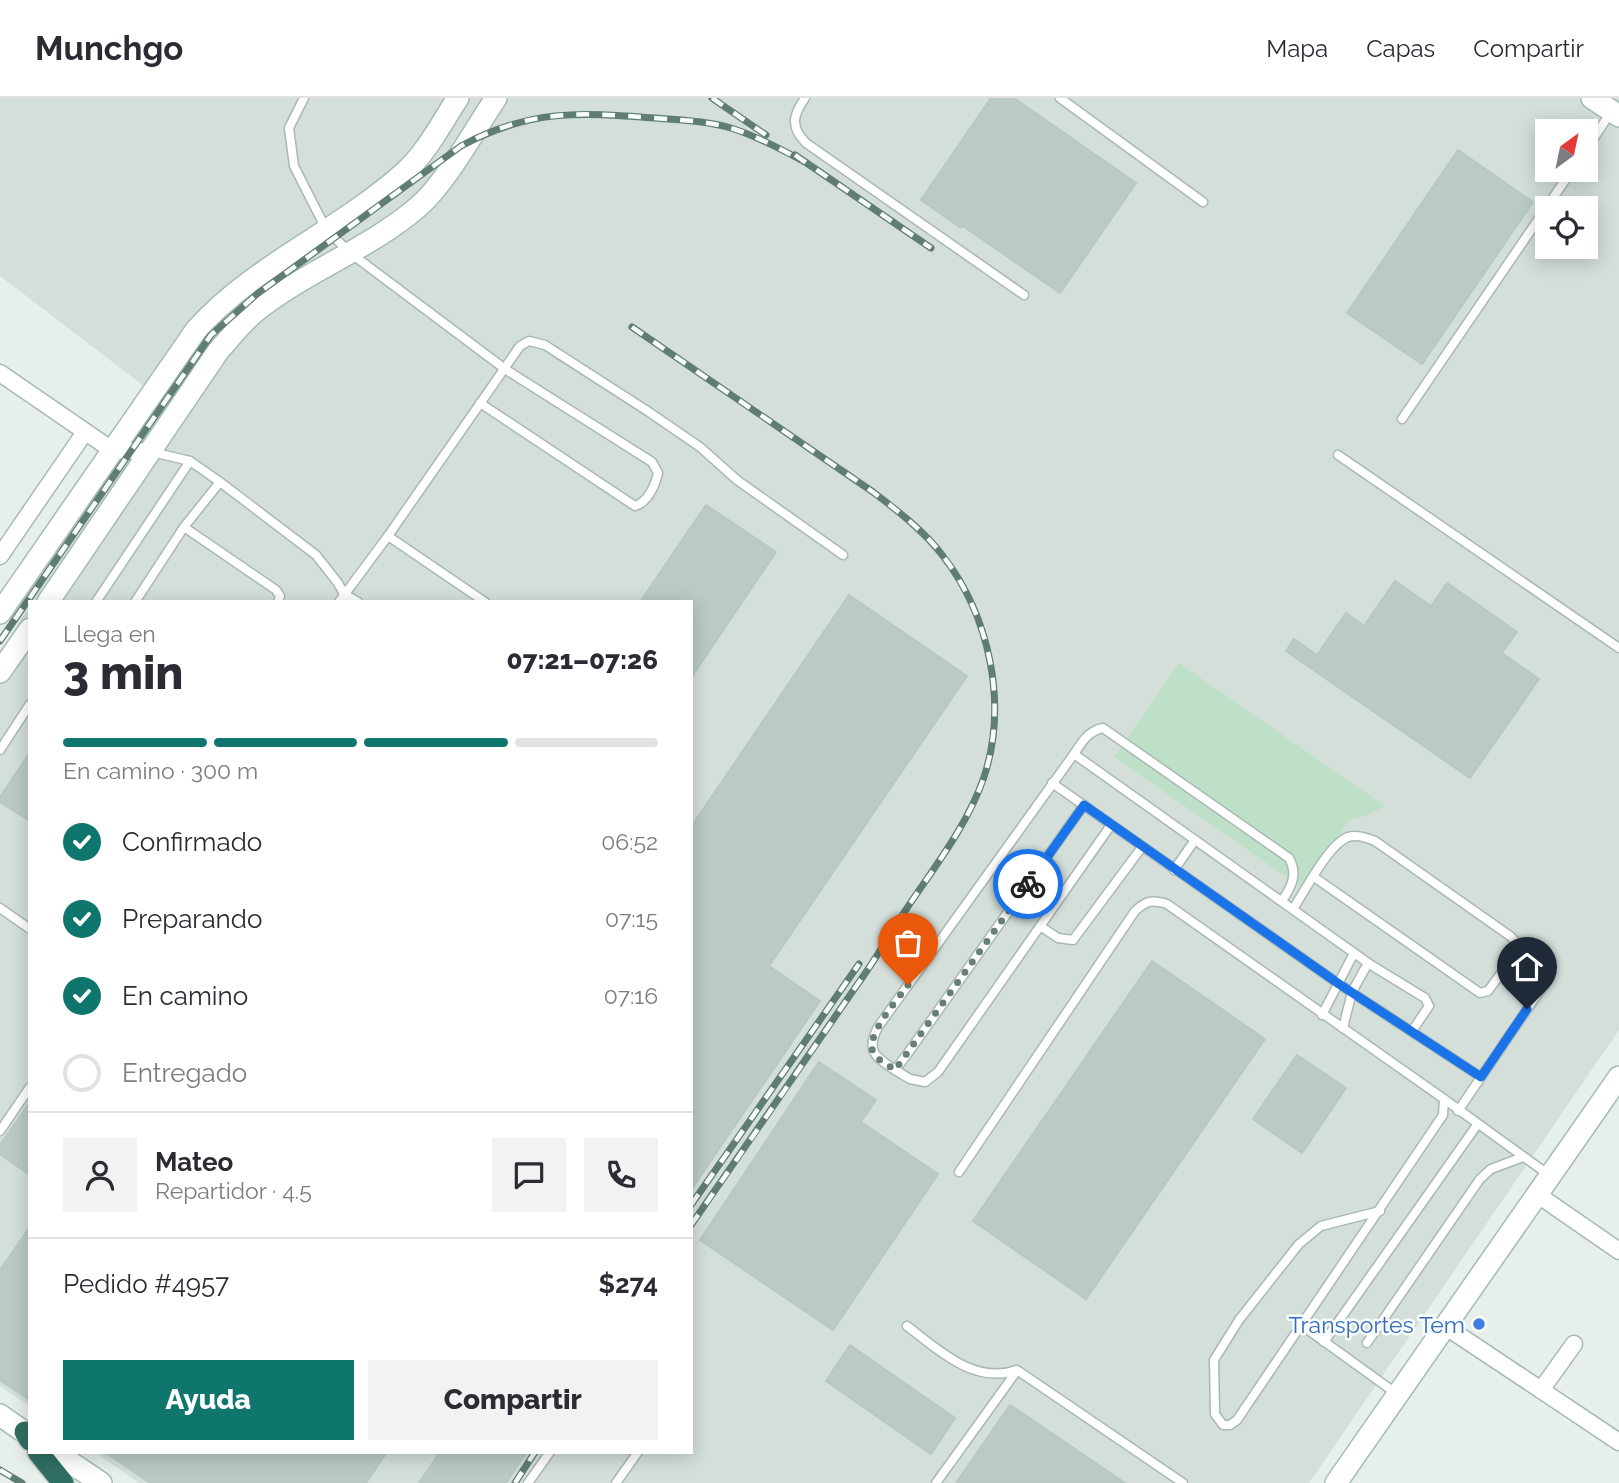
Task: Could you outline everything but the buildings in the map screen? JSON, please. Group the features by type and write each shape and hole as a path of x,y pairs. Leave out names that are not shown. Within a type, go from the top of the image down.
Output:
{"highway":[{"path":"39,1454 63,1483"}],"main road":[{"path":"0,613 196,330 210,314 244,285 385,189 407,171 458,98"},
{"path":"49,600 219,350 239,327 276,297 380,234 419,206 436,187 496,98"},
{"path":"1592,98 1616,113"},
{"path":"0,672 28,632"},
{"path":"1336,1483 1619,1077"},
{"path":"0,1415 28,1436"},
{"path":"58,1454 101,1483"}],"street":[{"path":"0,373 112,450 152,452"},
{"path":"0,556 85,432"},
{"path":"1538,1195 1619,1251"},
{"path":"1446,1326 1619,1442"},
{"path":"1541,1390 1574,1344"}],"lane":[{"path":"304,98 289,128 294,166 326,229 349,252 505,369 652,462 658,473 648,498 639,505 630,504 480,403"},
{"path":"805,98 797,109 793,122 795,130 806,143 1024,295"},
{"path":"1059,98 1203,202"},
{"path":"1598,135 1616,113"},
{"path":"1402,419 1564,182"},
{"path":"340,600 520,346 529,341 545,345 690,440 737,480 843,555"},
{"path":"152,452 190,461 220,482 316,555 344,594 354,600"},
{"path":"1338,455 1619,648"},
{"path":"97,600 190,461"},
{"path":"136,600 184,527 220,482"},
{"path":"184,527 276,590 280,596 279,600"},
{"path":"388,536 482,600"},
{"path":"0,750 28,707"},
{"path":"1111,825 934,1076 925,1082 917,1082 895,1070 873,1052 872,1040 878,1027 1085,737 1094,730 1103,728 1289,858 1295,872 1291,888 1282,901"},
{"path":"1074,754 1354,953 1428,1001 1429,1006 1412,1031"},
{"path":"1052,783 1339,984 1481,1077"},
{"path":"895,1070 1084,805"},
{"path":"1293,909 1314,877 1333,849 1349,837 1358,836 1375,841 1510,936 1515,941 1516,953 1488,991 1480,993 1314,877"},
{"path":"1174,870 1195,840"},
{"path":"1040,926 1058,938 1073,940 1142,847"},
{"path":"959,1172 1135,911 1146,901 1157,901 1167,904 1551,1177"},
{"path":"0,908 28,928"},
{"path":"1322,1015 1354,953"},
{"path":"1343,1028 1352,992 1368,962"},
{"path":"1458,1111 1543,986"},
{"path":"0,1131 28,1090"},
{"path":"1380,1211 1321,1226 1299,1244 1253,1301 1214,1360 1215,1414 1219,1422 1226,1426 1237,1420 1300,1324 1380,1211 1443,1115 1444,1099"},
{"path":"1324,1342 1477,1125"},
{"path":"1367,1343 1480,1179 1491,1169 1523,1157"},
{"path":"1300,1324 1397,1394"},
{"path":"907,1326 949,1357 976,1371 992,1376 1017,1370 1183,1483"},
{"path":"936,1483 1017,1370"},
{"path":"528,1483 549,1454"},
{"path":"616,1483 637,1454"}],"shaded area":[{"path":"0,98 1619,98 1619,1030 1309,1483 139,1483 97,1454 693,1454 693,600 32,600 157,396 0,276"},
{"path":"28,608 28,1405 0,1386 0,653"}],"green space":[{"path":"1179,663 1385,806 1366,816 1349,820 1302,888 1114,757"}],"railway":[{"path":"712,98 766,135"},
{"path":"28,600 211,335 257,294 461,146 486,134 533,119 578,114 602,115 684,120 724,126 761,139 803,161"},
{"path":"795,155 931,248"},
{"path":"632,327 873,492 928,538 959,580 973,606 983,633 994,691 991,749 984,777 960,828 864,975 693,1222"},
{"path":"0,641 28,600"},
{"path":"693,1202 859,964"},
{"path":"515,1483 534,1454"},
{"path":"0,1470 22,1483"}],"way so far":[{"path":"908,985 872,1040 873,1052 895,1070 1028,884"}],"place":[{"name":"Transportes Tem","path":"1479,1324"}],"route":[{"path":"1028,884 1084,805 1339,984 1481,1077 1527,1009"}]}
